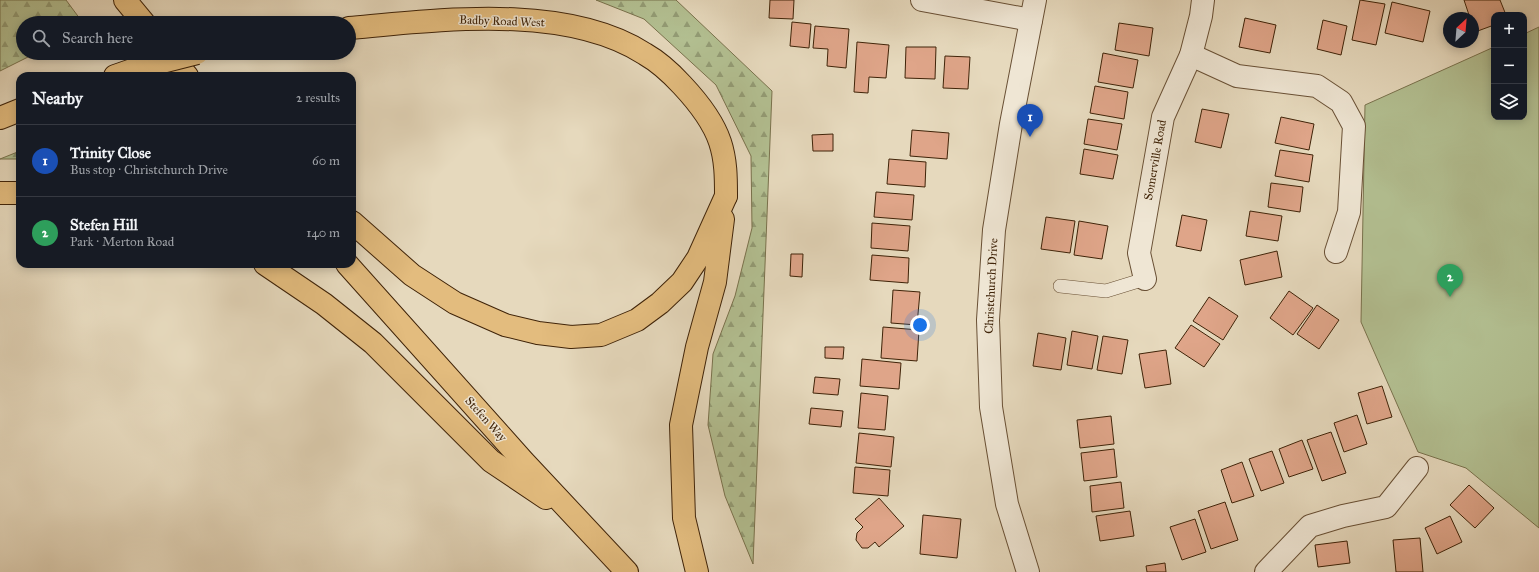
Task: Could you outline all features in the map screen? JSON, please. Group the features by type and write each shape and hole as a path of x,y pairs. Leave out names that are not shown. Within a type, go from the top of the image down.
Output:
{"main road":[{"path":"125,0 138,16"},
{"name":"Badby Road West","path":"356,27 440,20 515,19 553,22 582,28 614,38 645,53 669,72 690,93 707,116 720,142 726,170 726,196 715,282 697,347 681,425 684,518 697,572"},
{"path":"126,72 169,60"},
{"path":"174,60 184,72"},
{"path":"0,118 16,112"},
{"path":"0,193 16,193"},
{"path":"356,226 412,275 455,303 505,325 538,333 571,337 601,335 637,320 660,303 682,282 698,258 726,196"},
{"path":"271,268 324,304 373,343 491,461 577,519"},
{"name":"Stefen Way","path":"351,268 577,519 627,572"}],"street":[{"path":"922,0 1033,10"},
{"name":"Somerville Road","path":"1145,279 1139,253 1163,116 1192,55 1203,0"},
{"name":"Christchurch Drive","path":"1028,572 1007,504 991,407 988,320 994,230 1011,124 1033,10"},
{"path":"1192,55 1237,76 1317,86 1340,102 1354,126 1349,212 1336,252"},
{"path":"1266,572 1310,526 1343,516 1386,507 1416,468"}],"lane":[{"path":"1060,286 1106,290 1145,279"}],"green space":[{"path":"0,0 66,0 78,16 16,16 16,60 22,60 0,71"},
{"path":"596,0 676,0 772,91 753,564 725,496 708,425 713,354 735,296 752,228 751,156 716,85 644,19"},
{"path":"1539,27 1539,528 1466,468 1418,452 1361,322 1365,105 1491,48 1491,120 1527,120 1527,33"},
{"path":"16,153 16,159 0,159"}],"building":[{"path":"770,0 794,0 793,19 769,18"},
{"path":"1360,0 1385,4 1376,45 1352,40"},
{"path":"1464,0 1500,0 1505,12 1491,12 1491,26 1479,31 1479,12 1468,12"},
{"path":"1392,2 1430,11 1423,42 1385,33"},
{"path":"1245,18 1276,25 1270,53 1239,47"},
{"path":"1323,20 1347,26 1341,55 1317,49"},
{"path":"792,22 811,24 809,48 790,46"},
{"path":"1119,23 1153,28 1149,56 1115,50"},
{"path":"815,26 849,29 846,68 827,66 828,49 813,48"},
{"path":"857,42 889,45 886,78 869,77 868,93 854,92"},
{"path":"906,47 936,47 935,79 905,78"},
{"path":"1103,53 1138,60 1133,88 1098,82"},
{"path":"945,56 970,57 968,89 943,88"},
{"path":"1095,86 1128,92 1124,119 1090,113"},
{"path":"1202,109 1229,114 1221,148 1195,142"},
{"path":"1281,117 1314,124 1309,150 1275,143"},
{"path":"1088,119 1122,124 1117,150 1084,144"},
{"path":"912,130 949,133 947,159 910,156"},
{"path":"833,134 833,151 813,151 812,135"},
{"path":"1084,149 1118,155 1113,179 1080,174"},
{"path":"1280,150 1313,155 1309,182 1275,176"},
{"path":"889,159 926,162 925,187 887,184"},
{"path":"1271,183 1303,187 1300,212 1268,207"},
{"path":"876,192 914,195 912,220 874,217"},
{"path":"1250,211 1282,216 1278,241 1246,236"},
{"path":"1182,215 1207,220 1201,251 1176,246"},
{"path":"1046,217 1075,221 1070,253 1041,249"},
{"path":"1079,221 1108,226 1102,259 1074,255"},
{"path":"872,223 910,226 908,251 871,248"},
{"path":"1277,251 1282,277 1245,285 1240,260"},
{"path":"791,254 803,254 802,277 790,276"},
{"path":"872,255 909,258 908,283 870,280"},
{"path":"893,290 920,292 917,325 891,323"},
{"path":"1289,291 1313,308 1293,335 1270,318"},
{"path":"1209,297 1238,316 1223,340 1193,321"},
{"path":"1317,305 1339,320 1319,349 1297,334"},
{"path":"1191,325 1220,344 1204,367 1175,348"},
{"path":"883,327 919,330 917,361 881,358"},
{"path":"1072,331 1098,336 1092,369 1067,365"},
{"path":"1038,333 1066,338 1061,370 1033,366"},
{"path":"1103,336 1128,340 1122,374 1097,370"},
{"path":"825,347 844,347 843,359 825,358"},
{"path":"1166,350 1171,384 1145,388 1139,354"},
{"path":"862,359 901,363 899,389 860,386"},
{"path":"815,377 840,379 838,395 813,393"},
{"path":"1382,386 1392,417 1367,424 1358,393"},
{"path":"861,393 888,396 885,430 858,428"},
{"path":"811,408 843,411 841,427 809,424"},
{"path":"1357,415 1367,444 1344,452 1334,423"},
{"path":"1111,416 1114,444 1080,448 1077,420"},
{"path":"1331,432 1346,473 1322,481 1307,440"},
{"path":"859,433 894,437 891,467 856,463"},
{"path":"1302,440 1313,469 1289,477 1279,449"},
{"path":"1114,449 1117,477 1084,481 1081,453"},
{"path":"1272,451 1284,483 1261,491 1249,459"},
{"path":"1242,462 1254,496 1232,503 1221,470"},
{"path":"855,467 890,470 888,496 853,493"},
{"path":"1121,482 1124,508 1092,512 1090,486"},
{"path":"1469,485 1494,508 1475,528 1450,505"},
{"path":"879,498 904,526 879,547 875,542 868,548 862,548 856,540 857,533 863,527 855,519"},
{"path":"1225,502 1238,540 1211,549 1198,511"},
{"path":"1130,511 1134,536 1100,541 1096,516"},
{"path":"923,515 961,519 957,558 920,554"},
{"path":"1450,516 1462,542 1437,554 1425,528"},
{"path":"1195,519 1206,552 1182,560 1170,527"},
{"path":"1420,538 1423,572 1396,572 1393,540"},
{"path":"1347,541 1350,563 1318,567 1315,545"},
{"path":"1165,563 1166,572 1147,572 1146,566"}],"place":[{"name":"Trinity Close","path":"1030,137"},
{"name":"Stefen Hill","path":"1450,297"}]}
